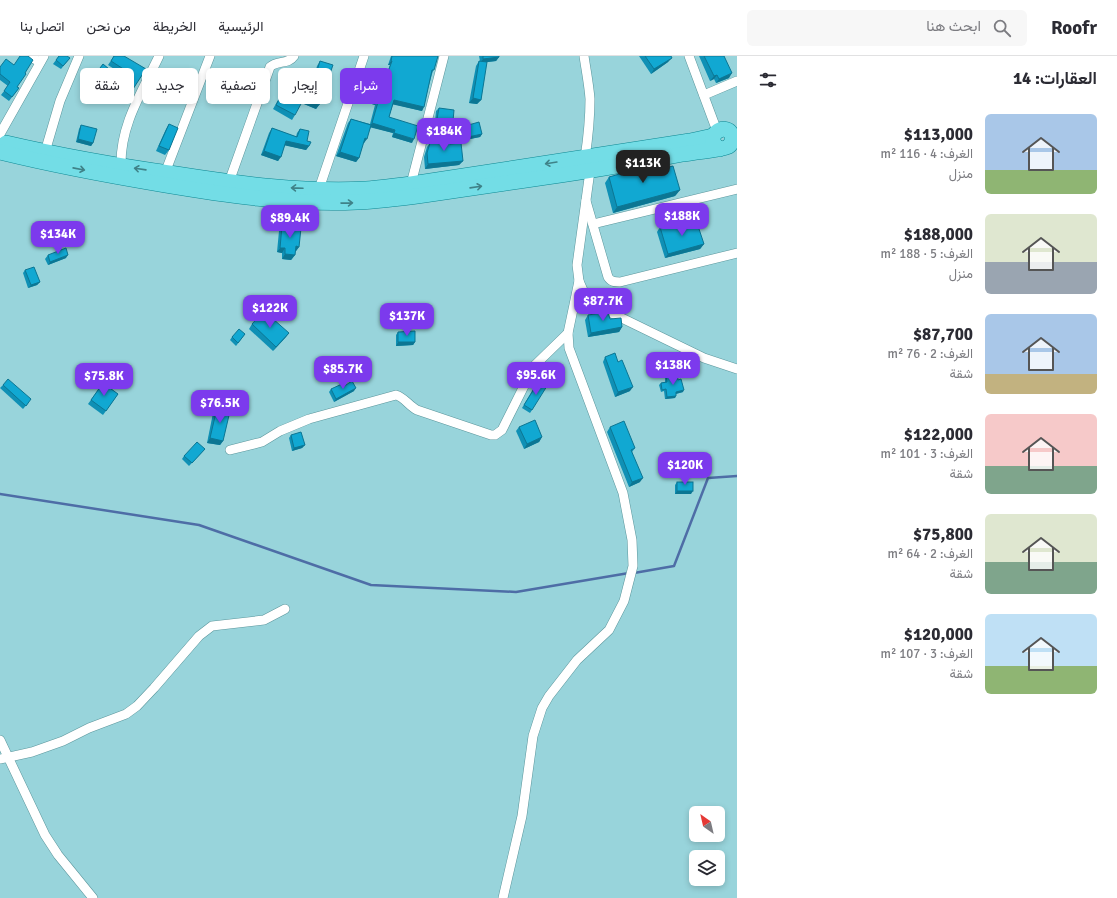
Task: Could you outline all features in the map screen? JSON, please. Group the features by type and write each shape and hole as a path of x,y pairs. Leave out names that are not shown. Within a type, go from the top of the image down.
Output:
{"main road":[{"path":"1,133 45,156 233,188 310,203 383,200 589,164"},
{"path":"0,152 121,166 165,173 233,188 368,189 696,152 726,139"}],"street":[{"path":"1,133 42,59 29,56"},
{"path":"45,156 60,102 79,56"},
{"path":"121,166 125,128 159,56"},
{"path":"165,173 210,56"},
{"path":"233,188 270,67 273,64 288,62 294,56"},
{"path":"319,189 364,56"},
{"path":"411,184 444,56"},
{"path":"584,56 590,97 589,164 577,265 579,281 586,297 594,305 704,358 737,369"},
{"path":"689,56 704,95 726,139"},
{"path":"704,95 737,81"},
{"path":"593,224 737,189"},
{"path":"585,197 608,277 614,282 620,282 737,253"},
{"path":"503,898 522,816 533,736 542,708 548,696 577,660 609,630 624,601 633,566 632,540 623,493 569,348 568,333 579,281"},
{"path":"230,450 262,442 280,431 309,419 396,395 400,396 410,406 417,410 495,435 502,430 534,366 568,333"},
{"path":"4,758 32,752 63,741 89,728 126,714 137,706 200,636 212,626 264,620 285,609"},
{"path":"0,740 4,758 45,835 58,855 93,898"}],"building":[{"path":"20,56 28,56 33,60 17,87 19,88 12,97 4,91 10,82 0,74 0,67 6,59 14,65"},
{"path":"59,56 67,56 70,58 63,66 56,60"},
{"path":"114,56 124,56 144,68 142,68 142,75 134,87 134,68 122,68 111,61"},
{"path":"392,56 438,56 434,70 432,70 424,107 394,100 389,117 418,126 414,139 394,133 395,130 372,123 377,104 392,104 392,68 389,68"},
{"path":"483,56 499,56 499,57 483,59"},
{"path":"645,56 671,56 672,58 654,69"},
{"path":"704,56 724,56 732,73 719,79 717,75 714,76"},
{"path":"320,61 333,65 332,68 318,68"},
{"path":"479,61 487,62 481,100 473,98"},
{"path":"103,64 108,68 100,68"},
{"path":"278,101 278,104 301,104 295,115 276,105"},
{"path":"439,108 454,110 453,121 437,119"},
{"path":"351,119 371,125 359,158 340,152"},
{"path":"479,122 482,134 468,137 465,126"},
{"path":"169,124 178,128 169,150 159,146"},
{"path":"81,125 97,129 93,143 78,139"},
{"path":"272,128 297,137 300,129 309,131 307,141 311,142 309,146 286,141 281,157 264,151"},
{"path":"449,139 450,144 461,143 463,161 428,164 427,153 430,143"},
{"path":"655,164 657,170 673,166 680,190 617,207 609,177"},
{"path":"696,220 704,244 668,254 660,227 671,224 672,227"},
{"path":"282,226 301,228 299,247 296,246 295,255 285,254 285,248 280,248"},
{"path":"66,248 68,255 50,262 48,255"},
{"path":"34,267 40,282 31,285 25,270"},
{"path":"264,311 289,333 276,347 252,324"},
{"path":"608,312 610,319 621,318 622,327 591,333 588,315"},
{"path":"239,329 245,334 238,343 232,337"},
{"path":"415,331 415,342 398,342 398,332"},
{"path":"615,353 618,362 622,360 633,387 618,392 605,357"},
{"path":"677,374 678,380 681,379 684,390 676,392 676,396 667,397 666,389 662,390 661,383 667,382 666,376"},
{"path":"8,379 31,399 26,406 3,385"},
{"path":"352,381 356,388 336,399 331,389 342,384 343,387"},
{"path":"539,381 547,386 532,410 524,405"},
{"path":"103,383 118,394 106,411 91,400"},
{"path":"217,408 230,411 223,441 210,438"},
{"path":"535,420 542,437 527,444 519,427"},
{"path":"624,421 635,448 631,450 643,478 632,482 610,427"},
{"path":"301,432 305,445 294,448 291,435"},
{"path":"197,442 205,449 192,463 184,456"},
{"path":"677,482 693,482 693,491 677,491"}],"waterway":[{"path":"634,573 674,566 708,478 737,476"},
{"path":"0,494 199,525 371,585 516,592 629,573"}]}
